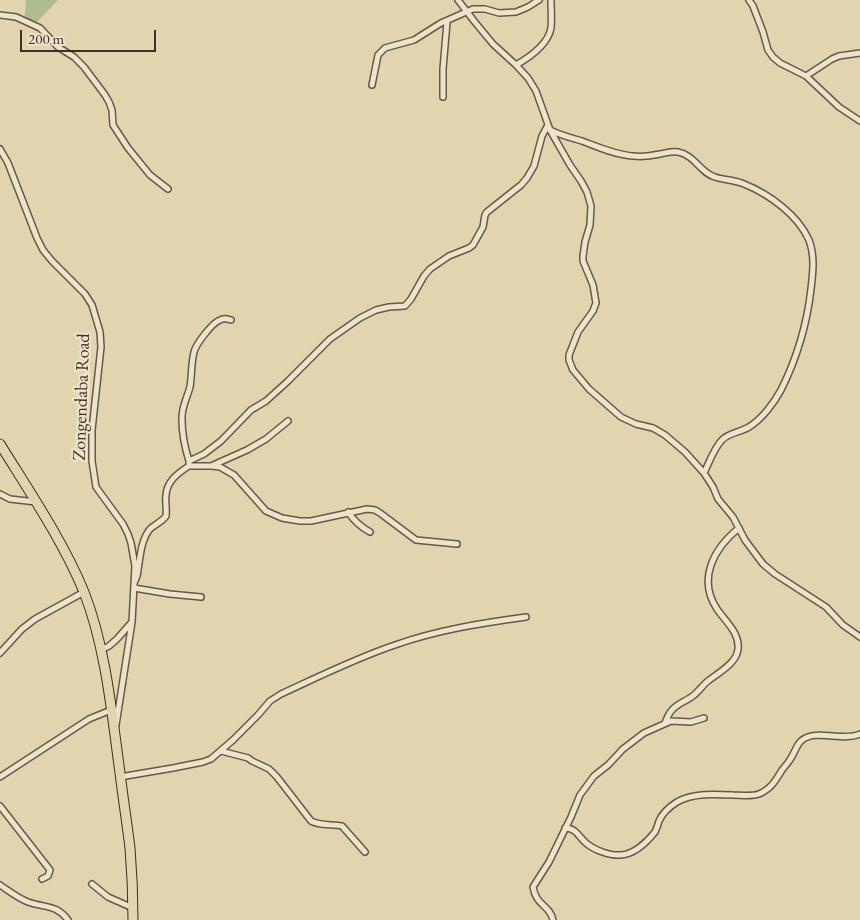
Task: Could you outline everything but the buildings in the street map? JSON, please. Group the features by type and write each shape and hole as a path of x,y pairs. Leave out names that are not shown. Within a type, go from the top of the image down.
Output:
{"highway":[{"path":"0,444 67,557 84,592 101,650 130,847 133,881 133,920"}],"street":[{"path":"458,0 493,44 528,78 536,91 549,128 584,186 591,206 592,214 585,242 583,261 594,285 596,303 593,312 583,324 569,355 569,360 574,370 580,379 620,417 636,424 654,428 685,452 704,473 718,499 763,564 826,608 843,625 860,637"},
{"path":"372,85 378,55 385,48 414,40 428,30 467,12 485,9 499,13 516,12 539,0"},
{"path":"516,65 531,56 548,36 551,29 551,0"},
{"path":"749,0 768,50 773,57 780,63 806,76 839,107 860,121"},
{"path":"0,15 16,17 40,28 58,47 74,57 84,67 110,102 113,125 128,148 150,174 168,189"},
{"path":"443,97 447,22"},
{"path":"806,76 840,56 860,53"},
{"path":"135,581 144,541 150,529 166,516 166,494 169,483 177,474 221,441 251,410 266,401 330,339 370,313 389,307 405,306 430,269 449,256 472,247 483,227 487,212 521,185 530,173 541,145 542,136 549,128"},
{"path":"549,128 603,149 633,156 675,152 685,154 709,175 715,178 742,182 777,202 784,207 801,227 808,239 814,270 811,294 806,322 789,372 780,391 759,419 749,427 720,441 704,473"},
{"name":"Zongendaba Road","path":"0,148 8,163 36,238 52,261 85,294 92,305 100,332 101,347 92,430 92,461 96,487 128,534 135,566 132,622 114,730"},
{"path":"189,464 184,447 182,411 190,388 194,352 201,340 217,322 223,319 231,320"},
{"path":"211,466 259,443 288,421"},
{"path":"189,464 220,467 234,475 266,511 282,518 311,521 348,512 367,509 375,510 416,540 457,544"},
{"path":"20,499 29,490"},
{"path":"0,494 10,499 36,502"},
{"path":"348,512 352,518 370,532"},
{"path":"665,724 670,711 693,696 706,682 737,656 738,642 732,628 716,607 711,596 709,577 710,566 722,543 739,528"},
{"path":"134,588 201,597"},
{"path":"0,653 22,629 35,619 84,592"},
{"path":"120,777 211,759 258,715 270,701 281,694 368,655 397,644 457,628 526,617"},
{"path":"101,650 117,639 132,622"},
{"path":"0,777 89,719 111,710"},
{"path":"553,920 553,916 547,908 538,901 533,887 549,862 580,795 594,776 623,749 650,730 671,721 691,722 704,718"},
{"path":"565,828 570,828 586,843 599,850 618,855 624,854 637,849 655,831 664,812 684,798 707,794 753,796 760,794 774,783 799,743 803,740 815,736 847,738 860,734"},
{"path":"221,751 248,758 269,769 314,823 342,826 365,852"},
{"path":"0,806 50,870 48,876 42,879"},
{"path":"92,884 108,897 133,908"},
{"path":"0,885 23,900 60,911 68,920"}],"green space":[{"path":"26,0 58,0 36,23 24,22"}]}
